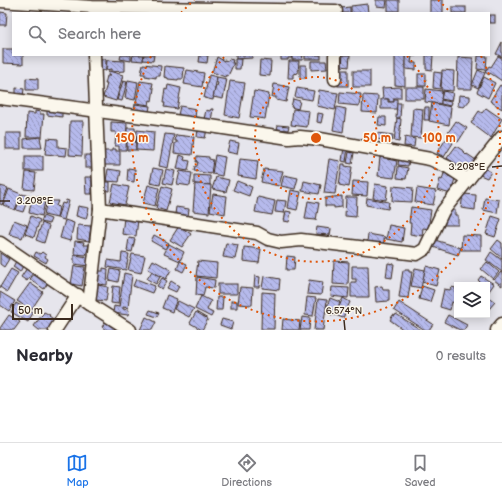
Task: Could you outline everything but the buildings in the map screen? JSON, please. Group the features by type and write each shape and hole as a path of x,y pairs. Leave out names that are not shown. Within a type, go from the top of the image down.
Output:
{"street":[{"path":"0,1 92,6 337,8"},
{"path":"89,304 100,209 98,112 94,56"},
{"path":"335,56 335,79"},
{"path":"0,98 38,102 98,112 204,125 289,138 300,137 320,139 376,148 430,159 448,167 468,180"},
{"path":"100,209 257,233 268,239 281,242 301,240 417,254 425,249 443,211 502,137"},
{"path":"0,243 130,330"},
{"path":"55,330 78,295"},
{"path":"497,330 502,324"}]}
